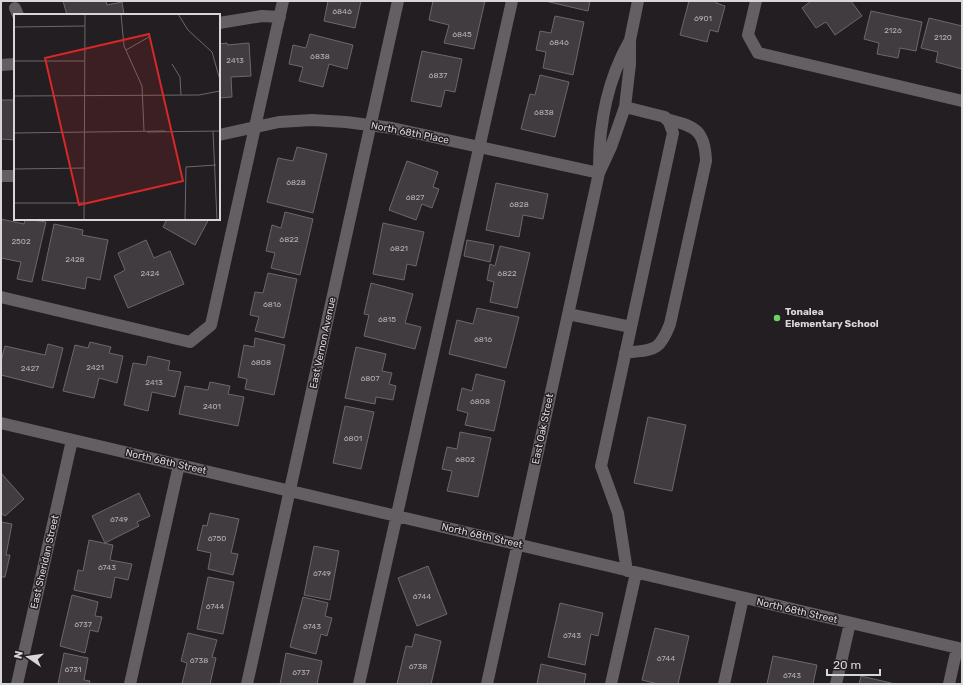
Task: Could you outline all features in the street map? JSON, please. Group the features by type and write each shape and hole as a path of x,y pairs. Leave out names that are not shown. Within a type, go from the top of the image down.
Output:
{"street":[{"path":"1,297 190,342 211,325 283,1"},
{"name":"East Vernon Avenue","path":"247,684 398,1"},
{"path":"360,684 512,1"},
{"name":"East Oak Street","path":"487,684 599,173 611,147 625,107 630,64 630,40 638,1"},
{"path":"756,1 748,35 758,53 962,101"},
{"path":"220,23 262,16 280,18"},
{"name":"East Oak Street","path":"599,173 599,144 606,102 618,62 630,40"},
{"path":"1,64 14,64"},
{"path":"625,107 658,114 666,118 688,124 699,133 705,144 706,161 670,324 664,339 654,349 625,352"},
{"path":"611,684 631,572 618,514 601,466 673,133 666,118"},
{"name":"North 68th Place","path":"220,135 255,127 312,120 371,125 392,128 599,173"},
{"path":"1,176 14,176"},
{"path":"568,314 631,327"},
{"name":"North 68th Street","path":"1,423 960,649"},
{"name":"East Sheridan Street","path":"18,684 72,440"},
{"path":"130,684 179,465"},
{"path":"724,684 743,598"},
{"path":"836,684 850,623"},
{"path":"949,684 960,649"}],"building":[{"path":"63,1 106,1 107,5 122,2 124,14 67,14"},
{"path":"328,1 361,1 355,28 324,21"},
{"path":"433,1 485,1 474,49 444,43 449,25 429,20"},
{"path":"545,1 590,1 588,11"},
{"path":"689,1 717,1 716,3 725,6 718,32 710,30 707,42 680,35"},
{"path":"811,1 851,1 862,16 835,35 826,22 816,28 802,8"},
{"path":"871,11 922,22 916,51 900,48 898,58 877,54 879,43 864,39"},
{"path":"555,16 584,22 573,75 543,68 546,52 536,50 540,31 551,33"},
{"path":"929,18 962,26 962,69 936,62 938,52 921,48"},
{"path":"310,34 353,45 347,69 329,64 323,87 299,81 303,67 289,64 293,45 306,48"},
{"path":"227,43 227,45 249,43 251,76 231,77 232,97 220,98 220,44"},
{"path":"422,51 462,59 455,92 445,90 441,107 411,101"},
{"path":"540,75 569,82 555,137 521,129 530,94 535,95"},
{"path":"1,100 14,100 14,140 1,139"},
{"path":"297,147 327,154 313,213 267,202 278,158 293,161"},
{"path":"407,161 438,172 433,187 439,189 432,208 422,204 416,220 389,210"},
{"path":"496,183 548,194 543,219 523,215 519,237 486,230"},
{"path":"285,212 313,219 300,275 271,268 275,253 266,251 272,225 281,228"},
{"path":"1,219 24,224 25,220 46,222 32,282 17,279 21,262 1,258"},
{"path":"166,220 208,220 195,245 163,227"},
{"path":"383,223 424,232 416,266 407,264 404,280 373,274"},
{"path":"54,224 83,230 82,235 108,240 100,280 87,277 85,289 42,280"},
{"path":"146,240 154,258 170,251 184,284 128,308 114,276 125,270 118,253"},
{"path":"467,240 494,245 490,262 464,256"},
{"path":"500,246 530,253 517,308 490,302 494,282 487,280 490,264 495,266"},
{"path":"268,273 297,279 284,338 255,331 259,317 250,315 255,292 263,293"},
{"path":"371,283 413,294 405,323 421,327 415,349 364,336 369,315 364,314"},
{"path":"477,308 519,317 506,368 449,354 457,320 473,324"},
{"path":"255,338 285,345 274,395 245,389 247,379 238,377 244,345 254,347"},
{"path":"90,342 111,347 109,353 123,356 117,383 99,378 94,398 63,391 75,345 88,348"},
{"path":"48,344 63,348 53,388 1,375 1,361 5,346 45,355"},
{"path":"356,347 386,354 382,371 392,373 389,384 396,386 393,400 376,397 375,404 345,398"},
{"path":"148,356 170,361 168,370 181,372 175,397 152,392 148,411 124,405 133,363 146,365"},
{"path":"476,374 505,381 494,431 465,425 468,413 457,410 462,388 472,391"},
{"path":"210,382 230,386 228,394 244,397 238,426 179,414 185,386 208,390"},
{"path":"345,406 374,412 361,469 333,463"},
{"path":"648,417 686,425 672,491 634,483"},
{"path":"460,432 491,438 478,497 447,491 452,471 442,469 447,447 457,449"},
{"path":"1,473 24,499 5,516 1,513"},
{"path":"139,493 150,516 137,522 139,526 105,543 92,516"},
{"path":"210,513 239,519 231,553 238,554 233,575 208,569 211,553 197,550 203,525 207,526"},
{"path":"1,522 12,524 6,555 10,555 5,577 1,577"},
{"path":"89,540 113,545 110,560 132,564 128,580 115,577 111,598 74,590 78,570 83,571"},
{"path":"314,546 339,551 330,600 304,595"},
{"path":"428,566 447,614 417,626 398,578"},
{"path":"208,577 234,582 223,634 197,629"},
{"path":"72,595 98,602 95,616 102,617 98,632 90,630 85,653 60,646"},
{"path":"303,597 328,603 325,616 332,618 327,636 321,634 316,654 290,647"},
{"path":"560,603 603,613 598,636 591,634 585,665 548,657"},
{"path":"655,628 689,636 678,684 658,684 642,680"},
{"path":"188,633 217,640 212,657 216,658 210,684 182,684 187,663 181,661"},
{"path":"415,634 441,641 431,684 397,684 406,646 412,647"},
{"path":"64,653 88,658 84,680 90,681 89,684 58,684"},
{"path":"286,653 322,661 317,684 280,684"},
{"path":"773,656 817,665 813,684 767,684"},
{"path":"541,664 586,674 584,684 537,684"},
{"path":"861,676 895,684 859,684"}],"place":[{"name":"Tonalea Elementary School","path":"777,318"}]}
